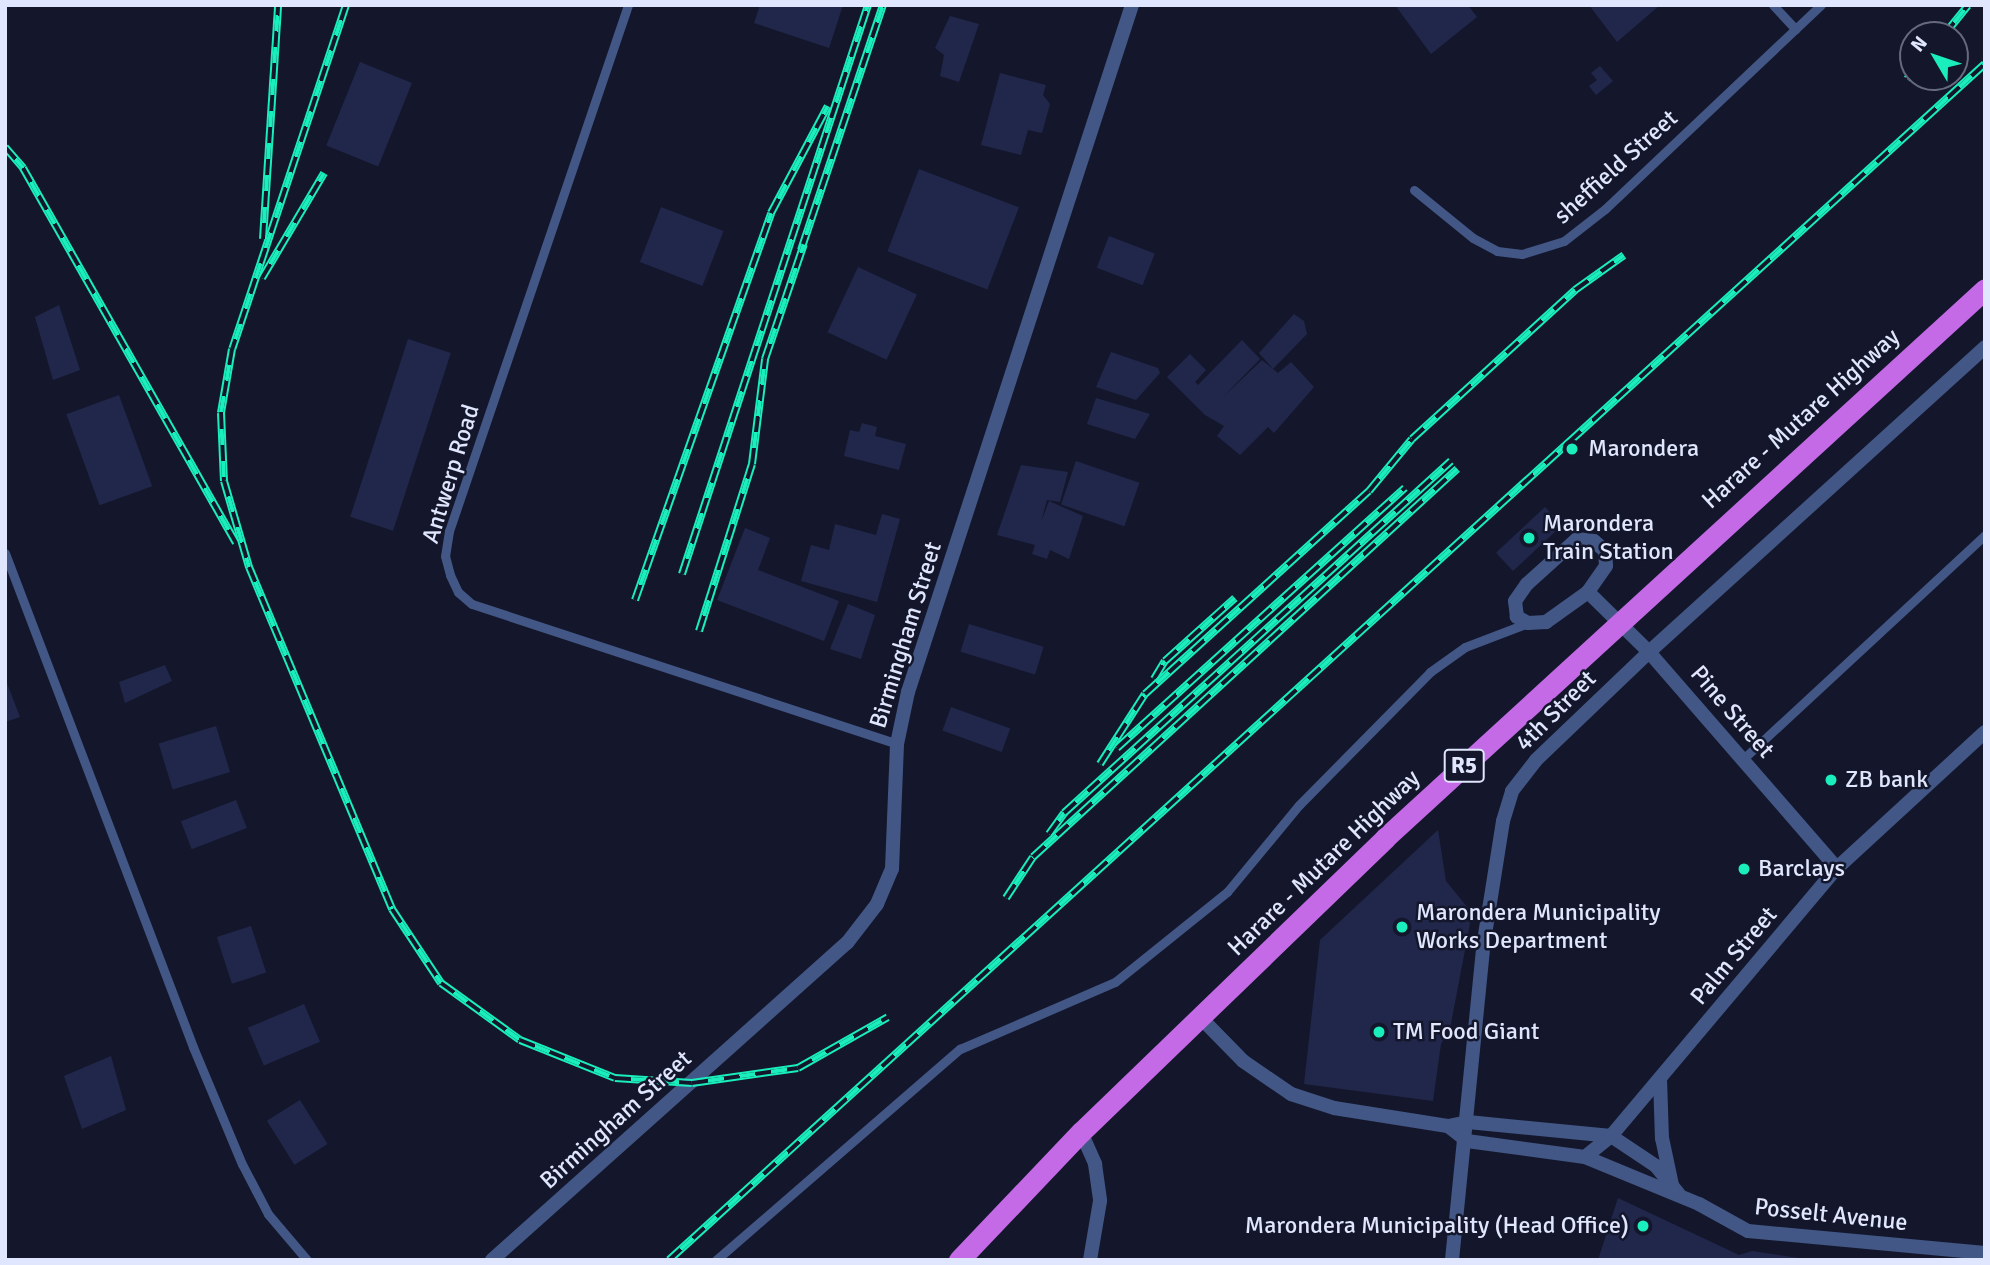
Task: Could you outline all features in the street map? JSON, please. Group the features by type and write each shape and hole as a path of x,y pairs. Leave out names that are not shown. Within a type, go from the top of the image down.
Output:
{"highway":[{"name":"Harare - Mutare Highway","path":"959,1260 1081,1132 1366,856 1985,289"}],"street":[{"name":"Birmingham Street","path":"492,1260 827,962 863,924 892,869 897,744 908,692 1132,5"},
{"name":"4th Street","path":"1452,1260 1468,1122 1484,941 1503,821 1513,791 1536,760 1649,652 1985,347"},
{"path":"1577,539 1594,541 1605,551 1606,566 1588,592 1546,622 1528,623 1517,617 1515,601 1577,539"},
{"name":"Pine Street","path":"1588,592 1649,652 1837,868"},
{"name":"Palm Street","path":"1585,1157 1611,1136 1837,868 1985,732"},
{"name":"Posselt Avenue","path":"1201,1018 1242,1061 1291,1094 1334,1108 1448,1126 1468,1122 1611,1136 1648,1160 1677,1191"},
{"path":"1660,1079 1660,1119 1677,1191"},
{"path":"1448,1126 1466,1141"},
{"path":"1081,1132 1095,1164 1100,1201 1090,1260"},
{"name":"Posselt Avenue","path":"1466,1141 1585,1157 1677,1191 1748,1231 1985,1252"}],"lane":[{"name":"Antwerp Road","path":"628,5 449,531 445,556 450,575 458,592 472,604 897,744"},
{"path":"1773,5 1795,29"},
{"name":"sheffield Street","path":"1414,190 1473,238 1497,251 1522,254 1543,250 1564,241 1605,209 1821,5"},
{"path":"1743,759 1985,535"},
{"path":"5,553 192,1047 242,1164 268,1214 307,1260"},
{"path":"716,1260 960,1049 1115,982 1227,892 1299,805 1430,672 1465,647 1528,623"}],"building":[{"path":"760,5 843,5 829,48 754,23"},
{"path":"1395,5 1468,5 1477,17 1431,54"},
{"path":"1589,5 1660,5 1617,42"},
{"path":"950,16 979,24 959,82 940,76 944,55 935,48"},
{"path":"360,62 412,83 378,166 326,145"},
{"path":"1600,66 1613,81 1596,95 1589,86 1597,80 1591,73"},
{"path":"1000,73 1046,85 1043,95 1050,104 1042,133 1028,130 1021,155 981,145"},
{"path":"919,169 1019,207 987,290 887,251"},
{"path":"661,207 724,231 702,286 640,262"},
{"path":"1109,236 1155,254 1143,285 1097,268"},
{"path":"858,267 917,294 886,360 828,332"},
{"path":"59,305 80,370 53,380 35,317"},
{"path":"1294,314 1304,321 1307,334 1273,369 1259,353"},
{"path":"408,339 451,353 393,531 350,517"},
{"path":"1242,340 1260,359 1222,398 1262,360 1278,373 1291,362 1314,387 1274,433 1268,427 1240,455 1217,436 1224,426 1205,415 1167,377 1190,354 1206,370 1195,382 1198,385"},
{"path":"1111,352 1158,368 1160,373 1136,400 1096,387"},
{"path":"119,395 152,486 100,505 66,414"},
{"path":"1096,398 1150,414 1135,439 1087,424"},
{"path":"862,423 877,427 875,436 906,444 899,470 844,456 850,430 859,432"},
{"path":"1076,461 1139,483 1124,526 1061,504"},
{"path":"1021,465 1068,472 1060,502 1047,500 1041,522 1049,501 1083,516 1069,559 1050,550 1047,559 1032,554 1035,545 997,535"},
{"name":"Marondera Train Station","path":"1545,507 1562,525 1513,571 1496,553"},
{"path":"882,514 900,519 877,602 801,581 811,545 829,550 835,524 876,535"},
{"path":"745,528 770,538 758,570 839,601 824,641 717,600"},
{"path":"848,604 875,615 861,659 830,649"},
{"path":"969,624 1044,647 1035,675 961,652"},
{"path":"165,665 172,681 125,703 119,682"},
{"path":"5,678 20,717 5,722"},
{"path":"951,707 1010,729 1002,752 942,730"},
{"path":"216,726 230,772 173,789 159,744"},
{"path":"236,800 247,828 192,849 181,821"},
{"path":"1438,830 1446,881 1472,913 1450,1029 1441,1044 1433,1101 1304,1084 1320,940"},
{"path":"251,926 266,973 232,984 217,937"},
{"path":"304,1004 320,1042 264,1066 248,1028"},
{"path":"111,1056 126,1110 82,1129 64,1076"},
{"path":"300,1100 328,1144 294,1165 267,1121"},
{"name":"Marondera Municipality (Head Office)","path":"1618,1198 1739,1255 1752,1251 1812,1260 1598,1260"}],"railway":[{"path":"263,239 278,5"},
{"path":"346,5 232,349 221,413 224,481 249,567 392,909 441,983 520,1040 615,1078 692,1083 798,1068 888,1017"},
{"path":"682,574 868,5"},
{"path":"801,250 883,5"},
{"path":"1955,21 1968,5"},
{"path":"669,1260 1985,64"},
{"path":"635,600 771,213 828,106"},
{"path":"5,147 23,168 236,543"},
{"path":"262,278 324,173"},
{"path":"699,631 752,464 765,359 804,244"},
{"path":"1100,764 1145,694 1369,491 1412,439 1575,290 1624,255"},
{"path":"1049,834 1064,813 1451,461"},
{"path":"1006,898 1033,857 1457,469"},
{"path":"1117,748 1405,488"},
{"path":"1154,679 1165,661 1235,598"}],"place":[{"name":"Marondera","path":"1572,449"},
{"name":"Marondera Train Station","path":"1529,538"},
{"name":"ZB bank","path":"1831,780"},
{"name":"Barclays","path":"1744,869"},
{"name":"Marondera Municipality Works Department","path":"1402,927"},
{"name":"TM Food Giant","path":"1379,1032"},
{"name":"Marondera Municipality (Head Office)","path":"1643,1226"}]}
